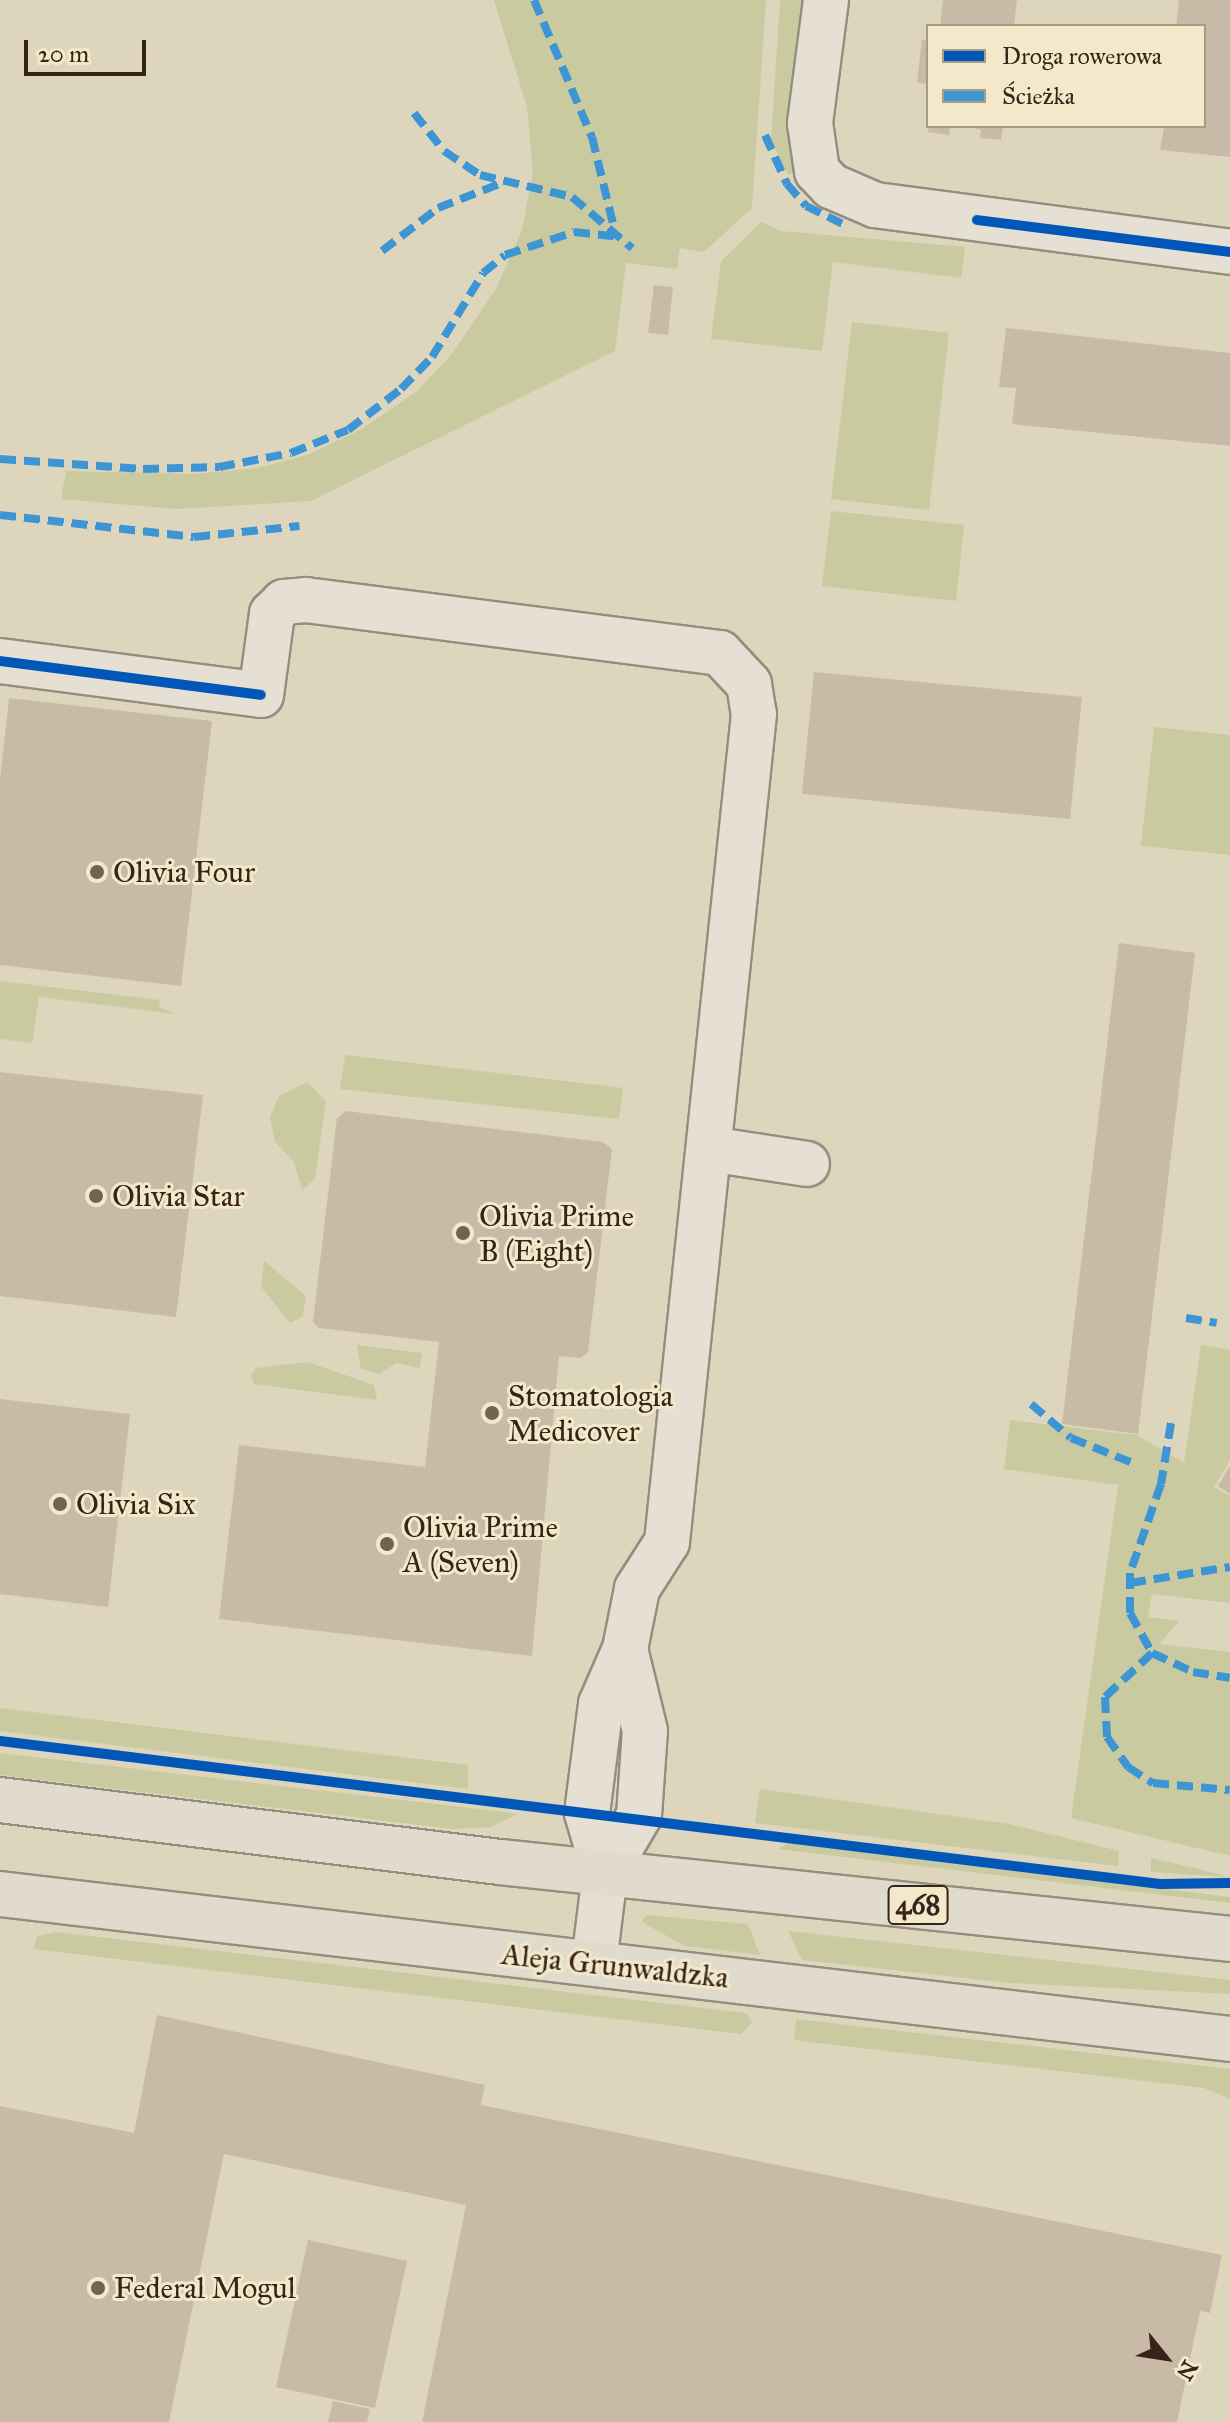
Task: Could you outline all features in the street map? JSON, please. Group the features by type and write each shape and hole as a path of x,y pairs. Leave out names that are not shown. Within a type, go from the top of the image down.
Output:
{"main road":[{"name":"468","path":"0,1800 605,1874 1230,1939"},
{"name":"Aleja Grunwaldzka","path":"0,1894 1230,2039"}],"street":[{"path":"826,0 810,123 817,171 838,191 875,205 1230,252"},
{"path":"0,661 261,695 272,614 284,602 306,600 720,653 740,667 754,714 667,1542 637,1589 625,1649 645,1731 639,1816 605,1874 594,1962"},
{"path":"710,1149 807,1164"}],"green space":[{"path":"494,0 766,0 752,208 704,252 680,248 677,269 626,263 615,351 311,501 177,509 61,499 66,471 194,474 257,468 307,455 362,429 417,391 451,355 496,289 522,230 533,172 527,107"},
{"path":"780,0 808,0 798,171 788,175 771,140"},
{"path":"761,222 781,231 965,247 961,278 833,262 822,351 711,339 721,261"},
{"path":"852,322 949,333 929,510 831,499"},
{"path":"831,511 964,525 956,601 822,586"},
{"path":"1154,727 1230,735 1230,855 1141,846"},
{"path":"0,981 160,1000 159,1007 176,1014 39,997 32,1043 0,1039"},
{"path":"345,1055 623,1088 619,1119 340,1089"},
{"path":"307,1082 326,1101 315,1179 302,1190 294,1162 275,1142 270,1117 279,1096"},
{"path":"264,1261 306,1296 303,1316 290,1323 261,1287"},
{"path":"357,1345 422,1353 420,1368 397,1363 379,1374 361,1369"},
{"path":"1201,1345 1230,1350 1230,1460 1214,1487 1230,1496 1230,1603 1152,1594 1148,1617 1179,1621 1159,1644 1230,1652 1230,1856 1071,1818 1118,1485 1004,1469 1010,1420 1137,1435 1184,1463"},
{"path":"308,1362 374,1385 377,1400 254,1384 251,1375 256,1368"},
{"path":"0,1708 468,1765 468,1789 0,1731"},
{"path":"0,1753 518,1814 491,1827 453,1829 0,1775"},
{"path":"760,1789 1010,1824 1119,1851 1118,1866 755,1823"},
{"path":"788,1843 1230,1897 1230,1903 778,1849"},
{"path":"1151,1858 1195,1868 1229,1877 1151,1872"},
{"path":"646,1915 748,1924 760,1955 685,1946 642,1922"},
{"path":"788,1931 1230,1980 1230,1994 1010,1983 802,1960"},
{"path":"56,1932 746,2013 753,2022 741,2034 34,1949 37,1936"},
{"path":"796,2019 1230,2069 1230,2099 1204,2088 794,2040"}],"building":[{"path":"943,0 1017,0 1014,24 940,24"},
{"path":"1179,0 1230,0 1230,157 1160,150 1164,128 1206,128 1206,24 1176,24"},
{"path":"922,39 926,40 926,84 917,83"},
{"path":"929,128 950,128 949,135 928,132"},
{"path":"973,128 1003,128 1001,140 980,138 981,130"},
{"path":"654,285 673,287 668,335 648,333"},
{"path":"1006,328 1230,353 1230,446 1012,424 1016,388 999,387"},
{"path":"814,672 1082,697 1070,819 802,794"},
{"name":"Olivia Four","path":"9,698 212,721 181,986 0,965 0,779"},
{"path":"1119,943 1195,953 1138,1434 1062,1424"},
{"name":"Olivia Star","path":"0,1072 203,1095 176,1317 0,1296"},
{"path":"346,1111 603,1142 612,1149 588,1352 581,1358 559,1356 532,1656 219,1619 239,1445 425,1467 439,1342 319,1328 313,1322 337,1118"},
{"name":"Olivia Six","path":"0,1399 130,1414 108,1607 0,1594"},
{"path":"1230,1466 1230,1494 1218,1486"},
{"path":"157,2015 485,2085 481,2105 1222,2255 1210,2313 1200,2311 1177,2422 422,2422 466,2205 224,2154 169,2422 0,2422 0,2106 134,2133"},
{"path":"308,2240 407,2261 375,2408 276,2387"},
{"path":"333,2401 370,2409 367,2422 328,2422"}],"marked path":[{"path":"534,0 592,137 613,224"},
{"path":"414,113 444,151 480,175 572,197 632,248"},
{"path":"765,135 787,184 806,206 847,226"},
{"path":"382,251 438,208 507,181"},
{"path":"0,459 143,469 219,467 291,453 348,430 401,389 432,357 483,273 505,255 574,232 621,237"},
{"path":"0,515 194,537 299,526"},
{"path":"1186,1318 1217,1323"},
{"path":"1031,1404 1071,1438 1133,1463"},
{"path":"1171,1423 1161,1484 1130,1573 1130,1613 1152,1653 1193,1672 1230,1678"},
{"path":"1130,1583 1230,1567"},
{"path":"1152,1653 1105,1697 1107,1737 1128,1767 1153,1783 1230,1790"}],"cycle path":[{"path":"977,220 1230,252"},
{"path":"0,661 261,695"},
{"path":"0,1741 1160,1884 1230,1883"}],"place":[{"name":"Olivia Four","path":"97,872"},
{"name":"Olivia Star","path":"96,1196"},
{"name":"Olivia Prime B (Eight)","path":"463,1233"},
{"name":"Stomatologia Medicover","path":"492,1413"},
{"name":"Olivia Six","path":"60,1504"},
{"name":"Olivia Prime A (Seven)","path":"387,1544"},
{"name":"Federal Mogul","path":"98,2288"}]}
